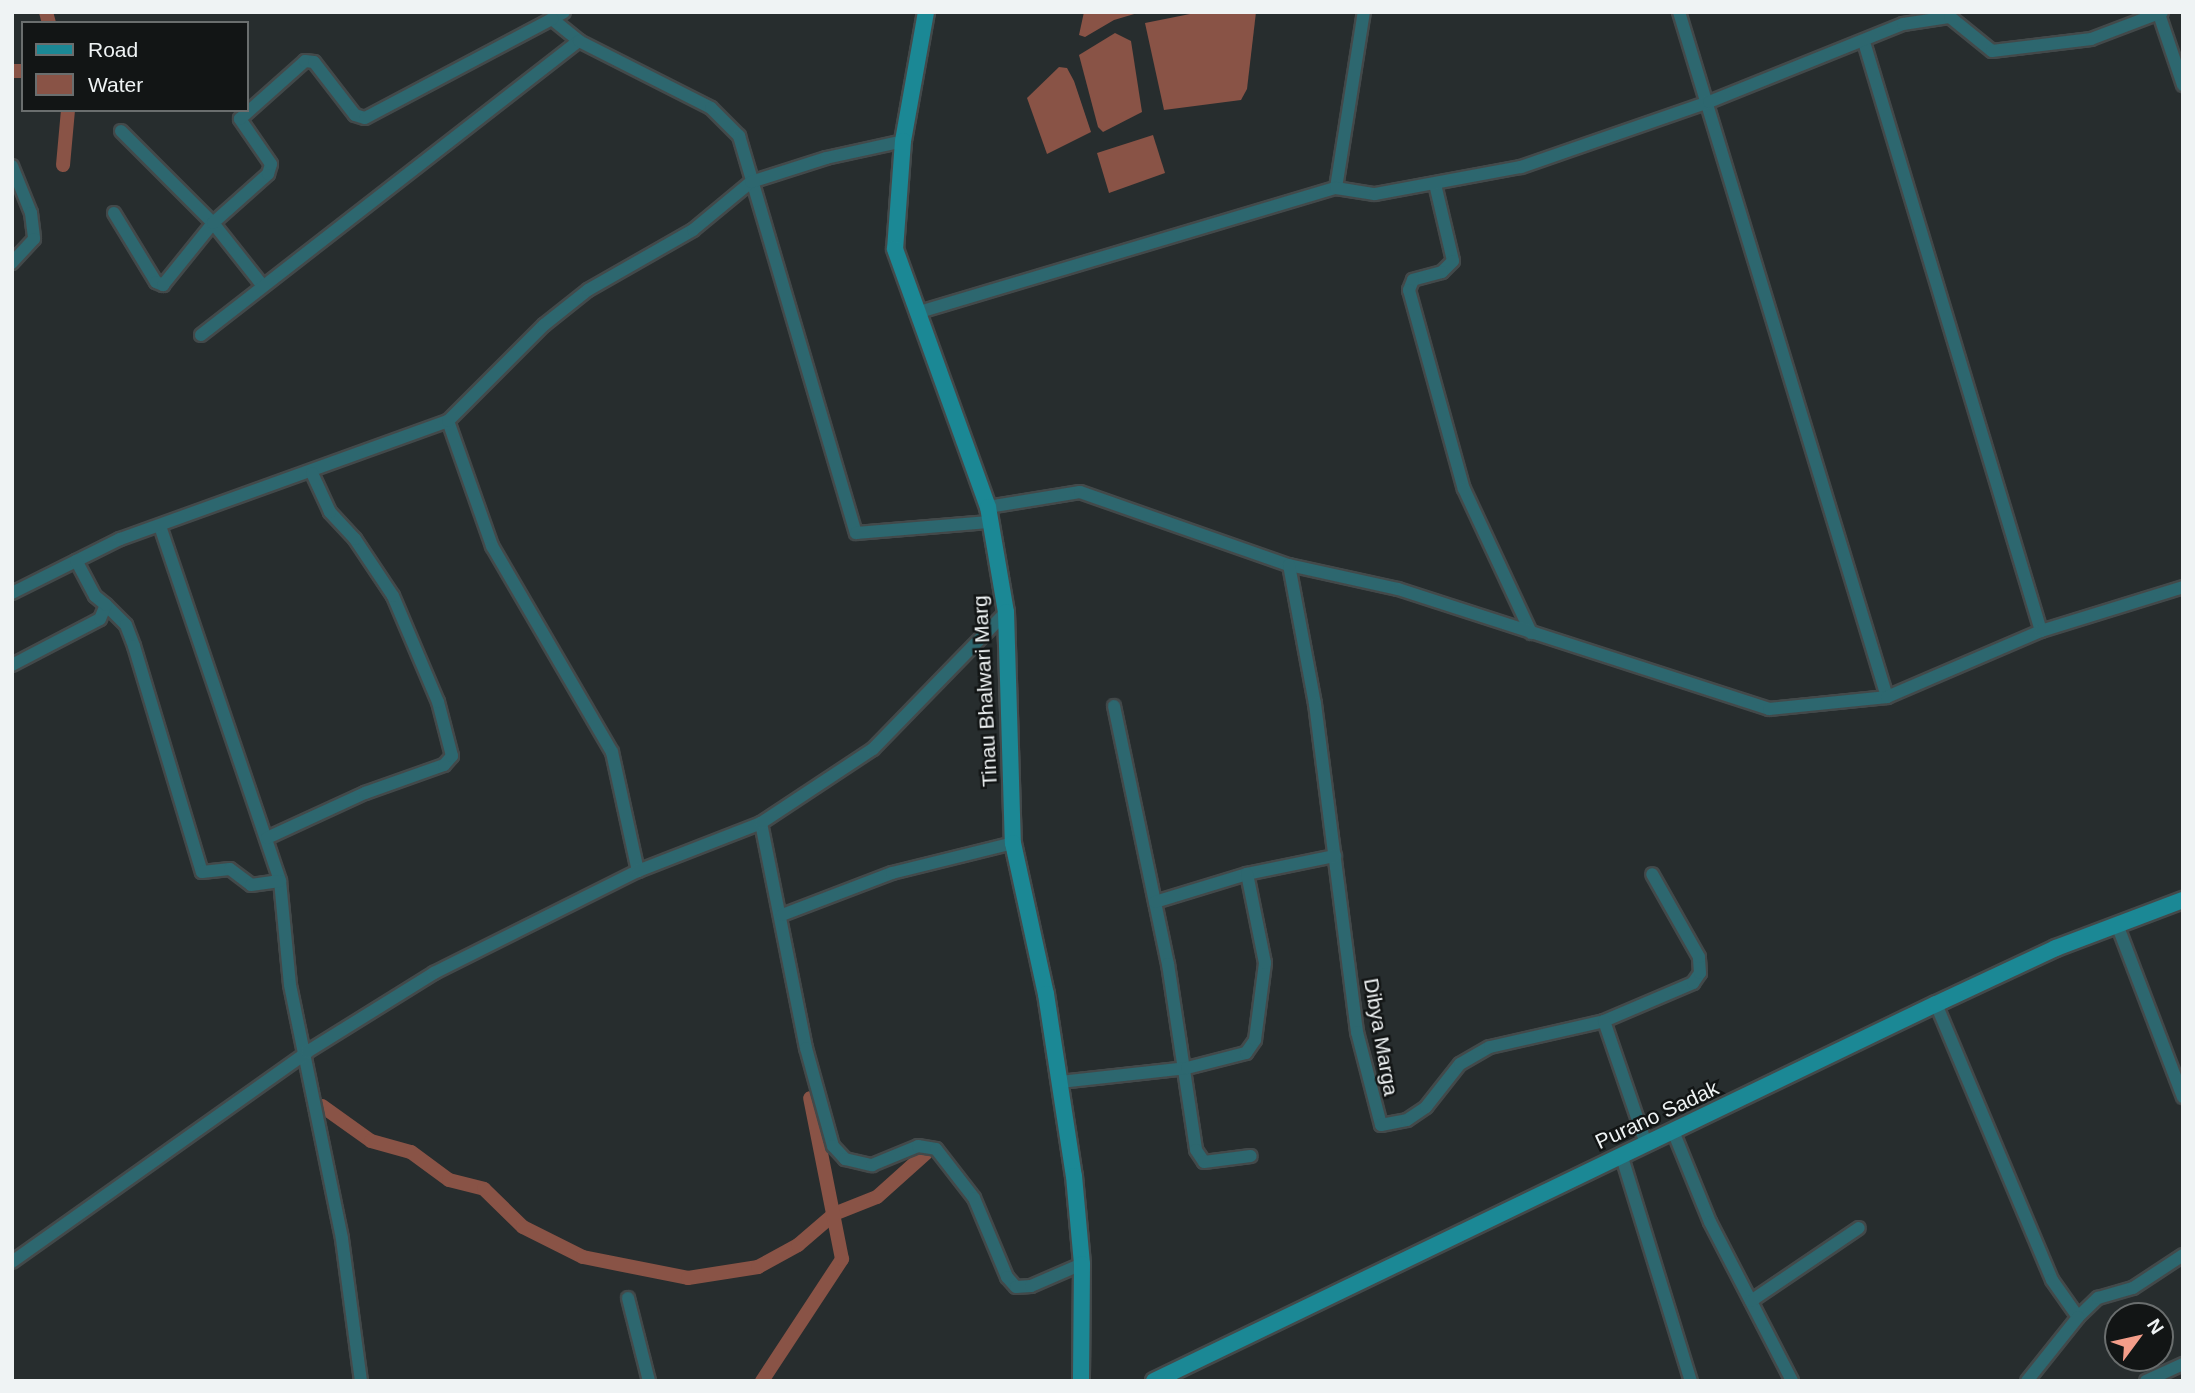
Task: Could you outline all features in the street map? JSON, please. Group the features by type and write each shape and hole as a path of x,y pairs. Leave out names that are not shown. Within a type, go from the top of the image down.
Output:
{"street":[{"path":"248,112 304,61 314,62 355,115 365,118 564,12"},
{"name":"Tinau Bhalwari Marg","path":"926,12 903,141 895,249 989,515 1006,612 1013,843 1060,1082 1082,1264 1082,1381"},
{"path":"1336,188 1364,12"},
{"path":"1679,12 1709,102 1887,697"},
{"path":"916,313 1336,188 1375,194 1521,167 1709,102 1864,42 1903,24 1950,17 1992,51 2091,38 2160,13 2183,85"},
{"path":"552,19 579,41 710,108 732,125 856,533 989,515 1080,492 1289,565 1398,589 1769,709 1887,697 2041,631 2183,587"},
{"path":"201,335 579,41"},
{"path":"1864,42 2041,631"},
{"path":"114,213 160,285 168,283 214,223 271,169 240,119 248,112"},
{"path":"121,131 214,223 263,286"},
{"path":"15,591 120,539 312,473 447,421 544,325 579,297 693,230 751,182 826,158 903,141"},
{"path":"12,166 31,213 34,239 12,263"},
{"path":"1435,184 1453,261 1443,272 1413,280 1409,290 1464,489 1531,633"},
{"path":"447,421 492,546 612,752 638,871"},
{"path":"267,838 365,793 444,765 453,756 438,702 393,596 355,539 330,512 312,473"},
{"path":"160,526 280,881 290,985 307,1052 353,1306 361,1381"},
{"path":"76,561 95,596 126,625 202,872 230,869 251,885 280,881"},
{"name":"Dibya Marga","path":"1289,565 1315,704 1357,1032 1381,1125 1407,1120 1426,1107 1460,1064 1490,1047 1604,1021 1681,990 1700,973 1699,957 1652,874"},
{"path":"12,666 96,624 106,605"},
{"path":"12,1262 307,1052 434,973 638,871 761,823 873,749 1006,612"},
{"path":"1114,706 1187,1068 1196,1150 1204,1162 1251,1156"},
{"path":"761,823 782,915 806,1048 830,1140 838,1154 872,1165 918,1146 936,1149 974,1198 1007,1277 1016,1287 1082,1264"},
{"path":"782,915 892,873 1013,843"},
{"path":"1155,902 1247,874 1335,856"},
{"path":"1060,1082 1187,1068 1239,1058 1255,1040 1265,963 1247,874"},
{"name":"Purano Sadak","path":"1154,1381 1936,1004 2056,948 2118,927 2183,900"},
{"path":"2118,927 2183,1097"},
{"path":"1936,1004 2052,1280 2078,1317"},
{"path":"1604,1021 1646,1144"},
{"path":"1673,1131 1710,1222 1792,1381"},
{"path":"1621,1154 1691,1381"},
{"path":"1751,1301 1858,1228"},
{"path":"2027,1381 2078,1317 2098,1298 2133,1288 2183,1255"},
{"path":"628,1298 649,1381"},
{"path":"2146,1381 2183,1364"}],"water":[{"path":"1084,12 1141,12 1114,20 1085,37 1079,35"},
{"path":"1200,12 1256,12 1247,89 1241,100 1164,110 1145,23"},
{"path":"1115,33 1131,41 1142,112 1103,132 1098,127 1079,55"},
{"path":"1059,67 1067,68 1074,81 1091,132 1047,154 1027,98"},
{"path":"1153,135 1165,173 1109,193 1097,153"}],"waterway":[{"path":"46,12 48,21"},
{"path":"12,71 21,71"},
{"path":"63,165 68,112"},
{"path":"762,1381 842,1259 810,1098"},
{"path":"322,1106 371,1141 411,1152 449,1180 484,1189 523,1227 583,1257 688,1278 758,1267 798,1245 834,1214 877,1197 926,1153"}]}
